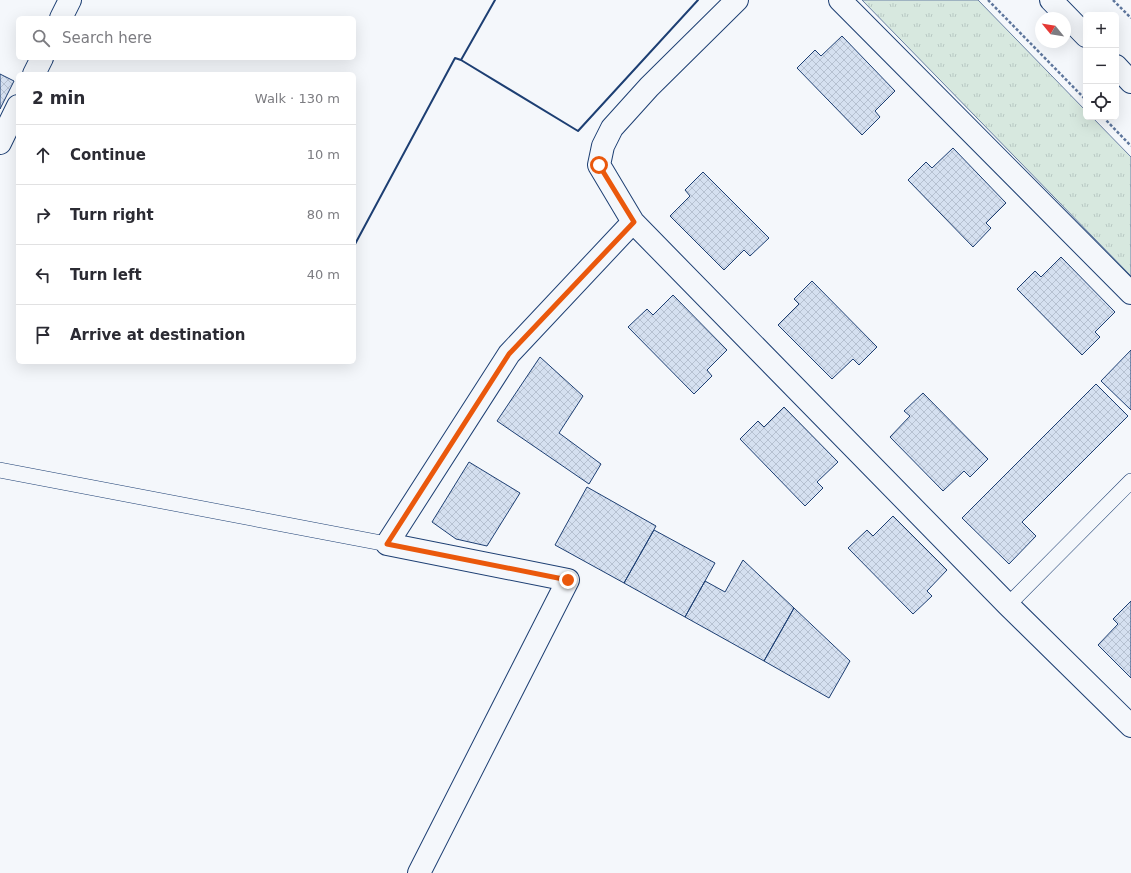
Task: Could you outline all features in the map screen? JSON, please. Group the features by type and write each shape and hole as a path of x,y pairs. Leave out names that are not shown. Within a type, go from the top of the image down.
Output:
{"street":[{"path":"62,16 70,0"},
{"path":"737,0 649,87 612,128 603,146 599,165 634,222 1008,605 1131,726"},
{"path":"840,0 1131,292"},
{"path":"1051,0 1083,33"},
{"path":"35,72 41,60"},
{"path":"1119,69 1131,82"},
{"path":"0,143 16,110"},
{"path":"419,873 568,580 387,544 509,354 634,222"}],"lane":[{"path":"0,470 387,544"},
{"path":"1008,605 1131,481"}],"path":[{"path":"988,0 1083,97"},
{"path":"1113,0 1131,18"},
{"path":"1105,120 1131,146"}],"green space":[{"path":"862,0 978,0 1083,108 1083,120 1095,120 1131,157 1131,276"}],"building":[{"path":"842,36 895,91 875,111 880,117 862,135 797,68 815,50 821,56"},
{"path":"0,74 14,81 0,109"},
{"path":"953,148 1006,203 986,223 991,228 973,247 908,180 926,162 932,168"},
{"path":"703,172 769,238 750,256 744,250 724,270 670,216 690,196 685,190"},
{"path":"1061,257 1115,312 1095,332 1100,337 1082,355 1017,289 1035,271 1041,277"},
{"path":"812,281 877,347 859,365 853,359 832,379 778,325 799,304 794,299"},
{"path":"673,295 727,350 707,370 712,376 694,394 628,327 647,309 653,315"},
{"path":"1131,350 1131,410 1101,381"},
{"path":"540,357 583,396 559,433 601,464 589,484 497,421"},
{"path":"1096,384 1128,416 1022,522 1036,536 1009,564 962,518"},
{"path":"923,393 988,459 970,477 964,471 943,491 890,437 910,416 904,411"},
{"path":"784,407 838,462 817,482 823,488 805,506 740,439 758,421 764,427"},
{"path":"469,462 520,493 487,546 456,539 432,522"},
{"path":"587,487 656,526 624,583 555,545"},
{"path":"893,516 947,570 927,591 932,596 913,614 848,548 867,530 873,536"},
{"path":"654,530 715,563 685,617 624,583"},
{"path":"743,560 794,608 764,661 685,617 705,581 725,592"},
{"path":"1131,601 1131,678 1098,645 1118,624 1113,619"},
{"path":"794,608 850,661 829,698 764,661"}],"wall":[{"path":"495,0 461,60 578,131 698,0"},
{"path":"356,242 455,58 461,60"}],"route":[{"path":"568,580 387,544 509,354 620,235 634,222 599,165"}]}
